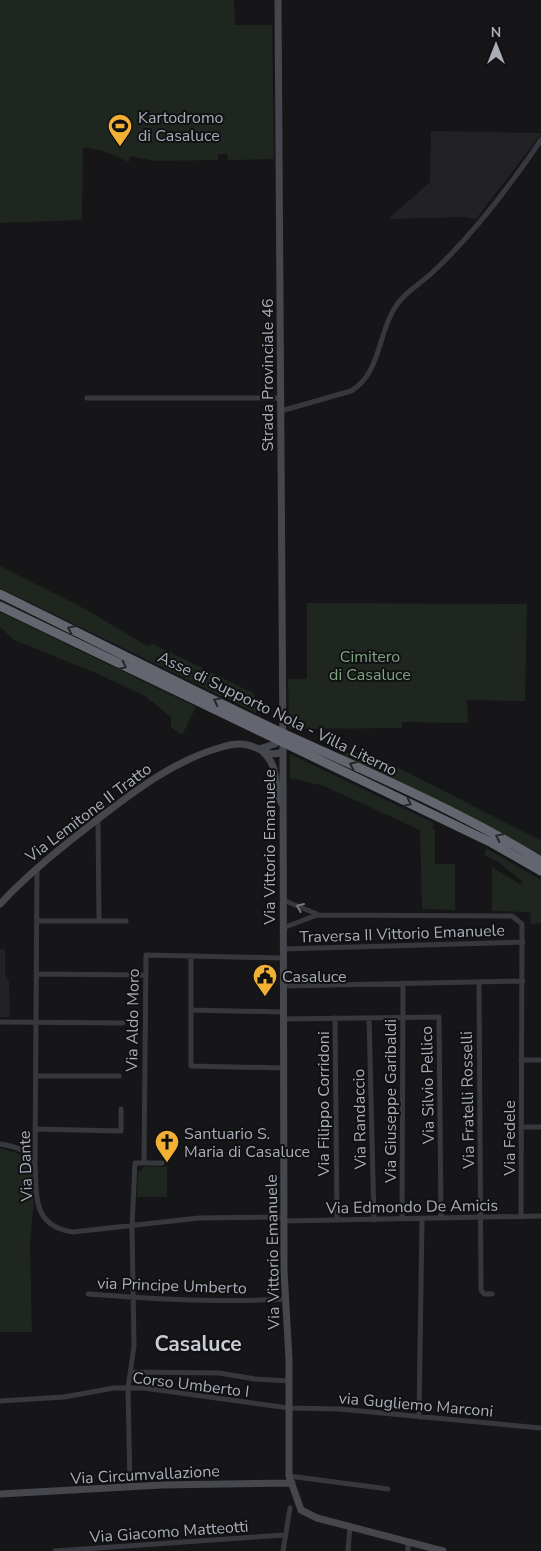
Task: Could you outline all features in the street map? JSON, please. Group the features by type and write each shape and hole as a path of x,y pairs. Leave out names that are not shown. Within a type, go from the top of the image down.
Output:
{"highway":[{"name":"Asse di Supporto Nola - Villa Literno","path":"0,594 513,844 541,861"},
{"name":"Asse di Supporto Nola - Villa Literno","path":"0,606 492,843 541,871"}],"street":[{"name":"Strada Provinciale 46","path":"278,0 283,751"},
{"path":"281,411 350,391 360,384 369,373 395,308 410,291 436,270 480,220 541,140"},
{"path":"87,398 281,398"},
{"path":"259,749 275,744 283,725"},
{"name":"Via Lemitone II Tratto","path":"0,904 36,867 155,777 188,760 233,744 259,749 274,748 283,751"},
{"path":"259,749 270,758 276,769 278,794 283,805"},
{"name":"Via Vittorio Emanuele","path":"283,751 284,1219 285,1299 290,1381 291,1480 301,1510 317,1518 350,1526"},
{"path":"98,819 99,921"},
{"name":"Via Dante","path":"36,867 37,1076 35,1164 39,1209 44,1218 54,1226 66,1231 79,1232 199,1218 284,1219"},
{"path":"283,900 317,915"},
{"path":"283,928 317,915"},
{"name":"Via Fedele","path":"317,915 512,916 522,924 521,1217"},
{"path":"37,921 126,921"},
{"name":"Traversa II Vittorio Emanuele","path":"283,949 523,942"},
{"name":"Via Aldo Moro","path":"144,1163 146,955 283,958"},
{"path":"191,956 191,1066 285,1068"},
{"path":"37,974 145,975"},
{"path":"283,986 523,981"},
{"name":"Via Fratelli Rosselli","path":"479,982 481,1290 484,1294 492,1294"},
{"name":"Via Giuseppe Garibaldi","path":"402,1219 403,983"},
{"name":"Via Silvio Pellico","path":"191,1010 335,1018 439,1017 441,1218"},
{"name":"Via Filippo Corridoni","path":"335,1018 337,1220"},
{"name":"Via Randaccio","path":"370,1018 374,1220"},
{"path":"0,1022 123,1024"},
{"path":"521,1060 541,1060"},
{"path":"37,1076 120,1076"},
{"path":"35,1130 121,1131 121,1109"},
{"path":"521,1127 541,1127"},
{"path":"0,1144 19,1148 29,1154 35,1164"},
{"path":"130,1487 128,1388 132,1372 134,1346 132,1226 135,1163 162,1163"},
{"name":"Via Edmondo De Amicis","path":"284,1219 374,1220 541,1216"},
{"path":"419,1417 422,1219"},
{"name":"via Principe Umberto","path":"88,1294 249,1301 285,1299"},
{"path":"132,1372 200,1372 290,1381"},
{"name":"Corso Umberto I","path":"0,1401 64,1397 128,1388 166,1391 289,1408"},
{"name":"via Gugliemo Marconi","path":"289,1408 331,1408 541,1428"},
{"path":"291,1480 388,1489"},
{"name":"Via Circumvallazione","path":"0,1494 291,1480"},
{"path":"283,1551 284,1535 290,1508"},
{"path":"348,1551 350,1526 442,1551"},
{"name":"Via Giacomo Matteotti","path":"55,1551 284,1535"},
{"path":"408,1542 408,1551"}],"shaded area":[{"path":"431,131 541,134 476,219 465,217 388,219 430,182"},
{"path":"3,948 5,951 5,974 9,982 10,1017 0,1017 0,950"}],"green space":[{"path":"0,0 234,0 235,25 272,25 274,159 228,160 227,154 218,154 218,160 156,161 130,156 129,162 103,151 83,147 82,220 0,223"},
{"path":"0,566 87,610 147,646 153,644 253,693 257,701 256,713 0,588"},
{"name":"Cimitero di Casaluce","path":"307,603 527,604 525,701 467,700 468,723 402,722 402,728 289,729 288,679 307,679"},
{"path":"0,612 196,707 182,735 171,727 171,717 145,696 96,673 14,640 0,627"},
{"path":"350,752 367,754 391,764 538,839 541,841 541,855 498,831 342,755"},
{"path":"290,754 434,823 432,828 435,830 435,864 455,864 455,910 422,909 420,830 324,786 290,778"},
{"path":"486,848 541,880 541,923 531,924 530,912 492,911 492,867 520,884 523,882 497,861 484,855"},
{"path":"0,1148 23,1155 32,1165 34,1199 30,1244 32,1332 0,1332"},
{"path":"145,1166 167,1167 167,1197 137,1197 138,1173"}],"place":[{"name":"Kartodromo di Casaluce","path":"120,147"},
{"name":"Casaluce","path":"265,997"},
{"name":"Santuario S. Maria di Casaluce","path":"167,1163"}],"district":[{"name":"Casaluce","path":"198,1344"}]}
